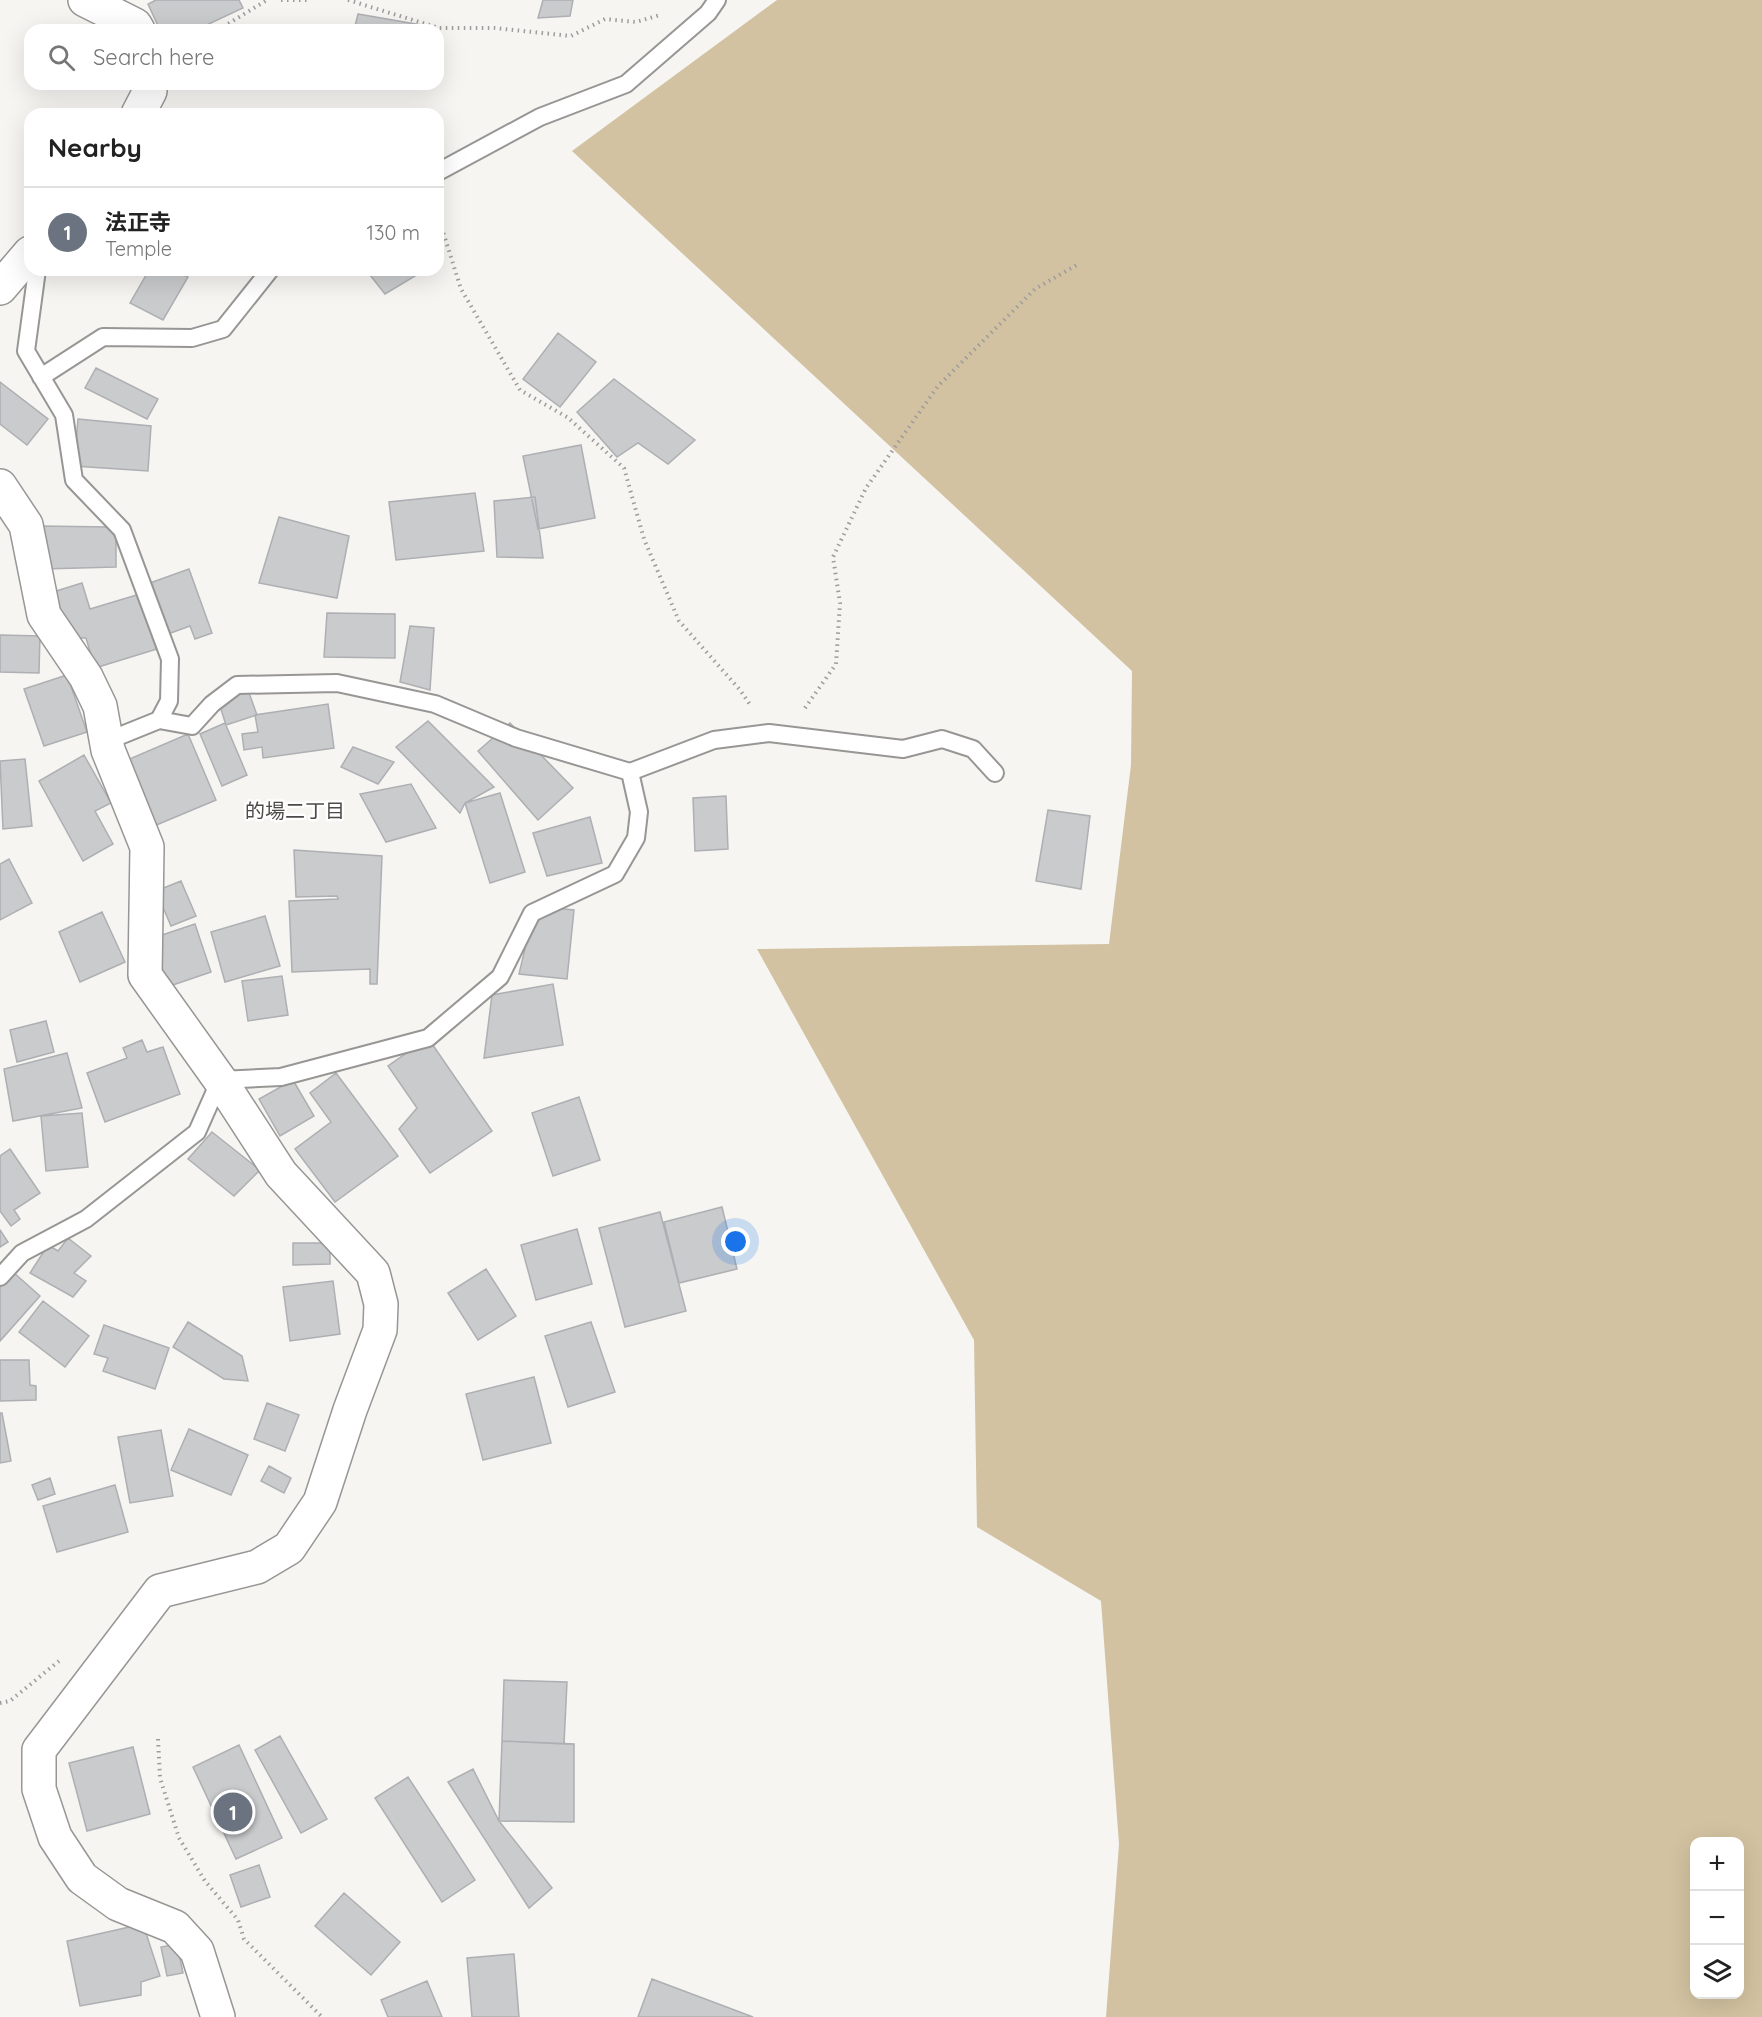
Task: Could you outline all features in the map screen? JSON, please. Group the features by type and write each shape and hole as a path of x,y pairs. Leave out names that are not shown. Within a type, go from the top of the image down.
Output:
{"street":[{"path":"85,0 133,24"},
{"path":"141,108 150,90"},
{"path":"0,486 26,525 44,615 86,676 100,706 107,741 147,847 145,975 220,1080 281,1174 374,1273 381,1304 380,1330 350,1410 320,1502 289,1548 257,1567 160,1591 39,1750 39,1789 55,1837 82,1878 118,1904 175,1927 197,1951 218,2017"}],"lane":[{"path":"444,169 540,117 626,84 713,7"},
{"path":"16,274 26,351 64,415 74,480 122,531 170,659 169,701 159,720"},
{"path":"41,378 104,338 192,338 223,329 265,276"},
{"path":"107,741 159,720 192,726 212,704 237,685 337,684 435,704 516,738 630,772 714,740 768,733 903,749 942,739 973,749 995,773"},
{"path":"0,1277 22,1253 86,1219 197,1132 220,1080 281,1077 428,1038 500,977 532,913 615,874 636,838 639,812 630,772"}],"path":[{"path":"228,24 267,0"},
{"path":"281,0 309,0"},
{"path":"348,0 426,24"},
{"path":"444,28 494,28 571,36 605,19 636,22 667,13 713,7"},
{"path":"444,236 460,289 520,390 567,417 624,468 644,539 679,621 740,690 768,733 801,714 836,664 840,603 833,557 866,488 938,386 1035,289 1080,262"},
{"path":"158,1739 160,1778 179,1838 189,1856 205,1881 238,1920 244,1939 322,2017"}],"shaded area":[{"path":"777,0 1762,0 1762,2017 1106,2017 1119,1844 1101,1601 977,1527 974,1340 757,949 1109,944 1131,765 1132,671 572,151"}],"building":[{"path":"156,0 239,0 243,8 209,24 157,24 148,4"},
{"path":"543,0 573,0 570,16 538,18"},
{"path":"358,14 416,24 356,24"},
{"path":"146,276 188,277 163,320 130,303"},
{"path":"371,276 415,276 385,294"},
{"path":"558,333 596,362 560,407 523,379"},
{"path":"96,368 158,399 147,419 85,388"},
{"path":"614,379 695,440 668,464 638,443 617,457 577,412"},
{"path":"0,382 48,419 27,445 0,424"},
{"path":"78,419 151,426 148,471 74,466"},
{"path":"581,445 595,518 538,529 523,456"},
{"path":"475,493 484,551 396,560 389,502"},
{"path":"535,497 543,558 497,557 494,501"},
{"path":"279,517 349,536 337,598 259,583"},
{"path":"40,526 109,527 116,534 116,567 43,569"},
{"path":"189,569 212,633 195,639 190,626 168,634 150,583"},
{"path":"82,583 90,609 140,594 157,649 95,668 86,638 68,638 53,592"},
{"path":"327,613 395,614 395,658 324,657"},
{"path":"410,626 434,628 430,690 400,682"},
{"path":"0,635 40,636 39,673 0,672"},
{"path":"67,675 87,732 44,746 24,689"},
{"path":"248,690 257,715 226,725 218,700"},
{"path":"328,704 334,748 263,758 262,747 244,750 242,734 258,732 255,715"},
{"path":"428,721 494,787 465,803 460,813 396,747"},
{"path":"225,723 247,775 222,786 200,734"},
{"path":"510,723 573,788 538,820 478,751"},
{"path":"188,734 216,800 154,826 120,763"},
{"path":"353,747 394,762 378,784 341,767"},
{"path":"84,755 111,803 95,811 113,844 83,861 39,781"},
{"path":"25,759 32,826 3,829 0,761"},
{"path":"411,784 436,828 386,842 360,794"},
{"path":"500,793 525,872 490,883 465,803"},
{"path":"726,796 728,849 695,851 693,798"},
{"path":"1048,810 1090,816 1081,889 1036,881"},
{"path":"590,817 602,863 547,876 533,833"},
{"path":"294,850 382,856 377,984 370,984 370,969 292,972 289,901 338,899 337,896 296,897"},
{"path":"9,859 32,903 0,920 0,864"},
{"path":"181,881 196,916 171,926 156,891"},
{"path":"535,906 574,910 567,979 519,974"},
{"path":"102,912 125,962 80,982 59,932"},
{"path":"265,916 280,966 225,982 211,932"},
{"path":"195,924 211,972 164,988 147,940"},
{"path":"282,976 288,1015 248,1021 242,981"},
{"path":"553,984 563,1045 484,1058 492,995"},
{"path":"46,1021 54,1052 17,1062 10,1030"},
{"path":"428,1038 492,1131 430,1173 399,1129 417,1108 388,1066"},
{"path":"142,1040 147,1052 163,1047 180,1094 105,1122 87,1073 127,1058 123,1048"},
{"path":"67,1053 82,1108 13,1121 4,1069"},
{"path":"336,1073 398,1156 335,1202 295,1149 331,1122 310,1093"},
{"path":"293,1080 314,1116 280,1136 259,1099"},
{"path":"579,1097 600,1160 553,1176 532,1113"},
{"path":"82,1113 88,1167 46,1171 41,1116"},
{"path":"212,1132 260,1170 234,1196 188,1159"},
{"path":"10,1149 40,1193 14,1210 20,1219 11,1226 0,1211 0,1156"},
{"path":"722,1207 737,1269 679,1283 664,1222"},
{"path":"660,1212 686,1311 625,1327 599,1228"},
{"path":"577,1229 592,1284 536,1300 521,1245"},
{"path":"0,1230 8,1242 0,1247"},
{"path":"68,1238 91,1256 74,1273 86,1281 73,1297 30,1273 48,1245 58,1251"},
{"path":"293,1243 330,1243 330,1264 293,1265"},
{"path":"486,1269 516,1316 478,1340 448,1293"},
{"path":"13,1272 40,1296 0,1341 0,1286"},
{"path":"333,1281 340,1334 290,1341 283,1287"},
{"path":"43,1301 89,1336 65,1367 19,1332"},
{"path":"188,1322 242,1356 248,1381 224,1379 173,1347"},
{"path":"591,1322 615,1392 568,1407 545,1336"},
{"path":"104,1325 169,1348 155,1389 103,1371 108,1358 94,1354"},
{"path":"0,1360 29,1360 30,1385 36,1386 36,1400 0,1401"},
{"path":"534,1377 551,1443 483,1460 466,1394"},
{"path":"267,1403 299,1415 285,1451 254,1439"},
{"path":"0,1413 2,1413 11,1461 0,1463"},
{"path":"189,1429 248,1455 231,1495 171,1470"},
{"path":"161,1430 173,1496 130,1503 118,1437"},
{"path":"269,1466 291,1478 284,1493 261,1481"},
{"path":"50,1478 55,1494 38,1500 32,1485"},
{"path":"115,1485 128,1532 57,1552 43,1506"},
{"path":"504,1680 567,1682 564,1744 502,1741"},
{"path":"280,1736 327,1819 301,1833 255,1750"},
{"path":"502,1741 574,1744 574,1822 499,1821"},
{"path":"239,1745 282,1838 236,1859 193,1767"},
{"path":"133,1747 150,1814 87,1831 69,1763"},
{"path":"473,1769 499,1821 552,1888 529,1908 448,1782"},
{"path":"408,1777 475,1880 442,1902 375,1798"},
{"path":"259,1865 270,1897 241,1907 230,1875"},
{"path":"344,1893 400,1942 371,1975 315,1926"},
{"path":"143,1924 160,1976 141,1982 141,1995 80,2006 67,1941"},
{"path":"177,1944 183,1973 167,1976 161,1947"},
{"path":"514,1954 519,2017 472,2017 467,1958"},
{"path":"652,1979 753,2017 638,2017"},
{"path":"427,1981 442,2017 388,2017 381,2000"}],"place":[{"name":"法正寺","path":"233,1812"}],"district":[{"name":"的場二丁目","path":"295,811"}]}
